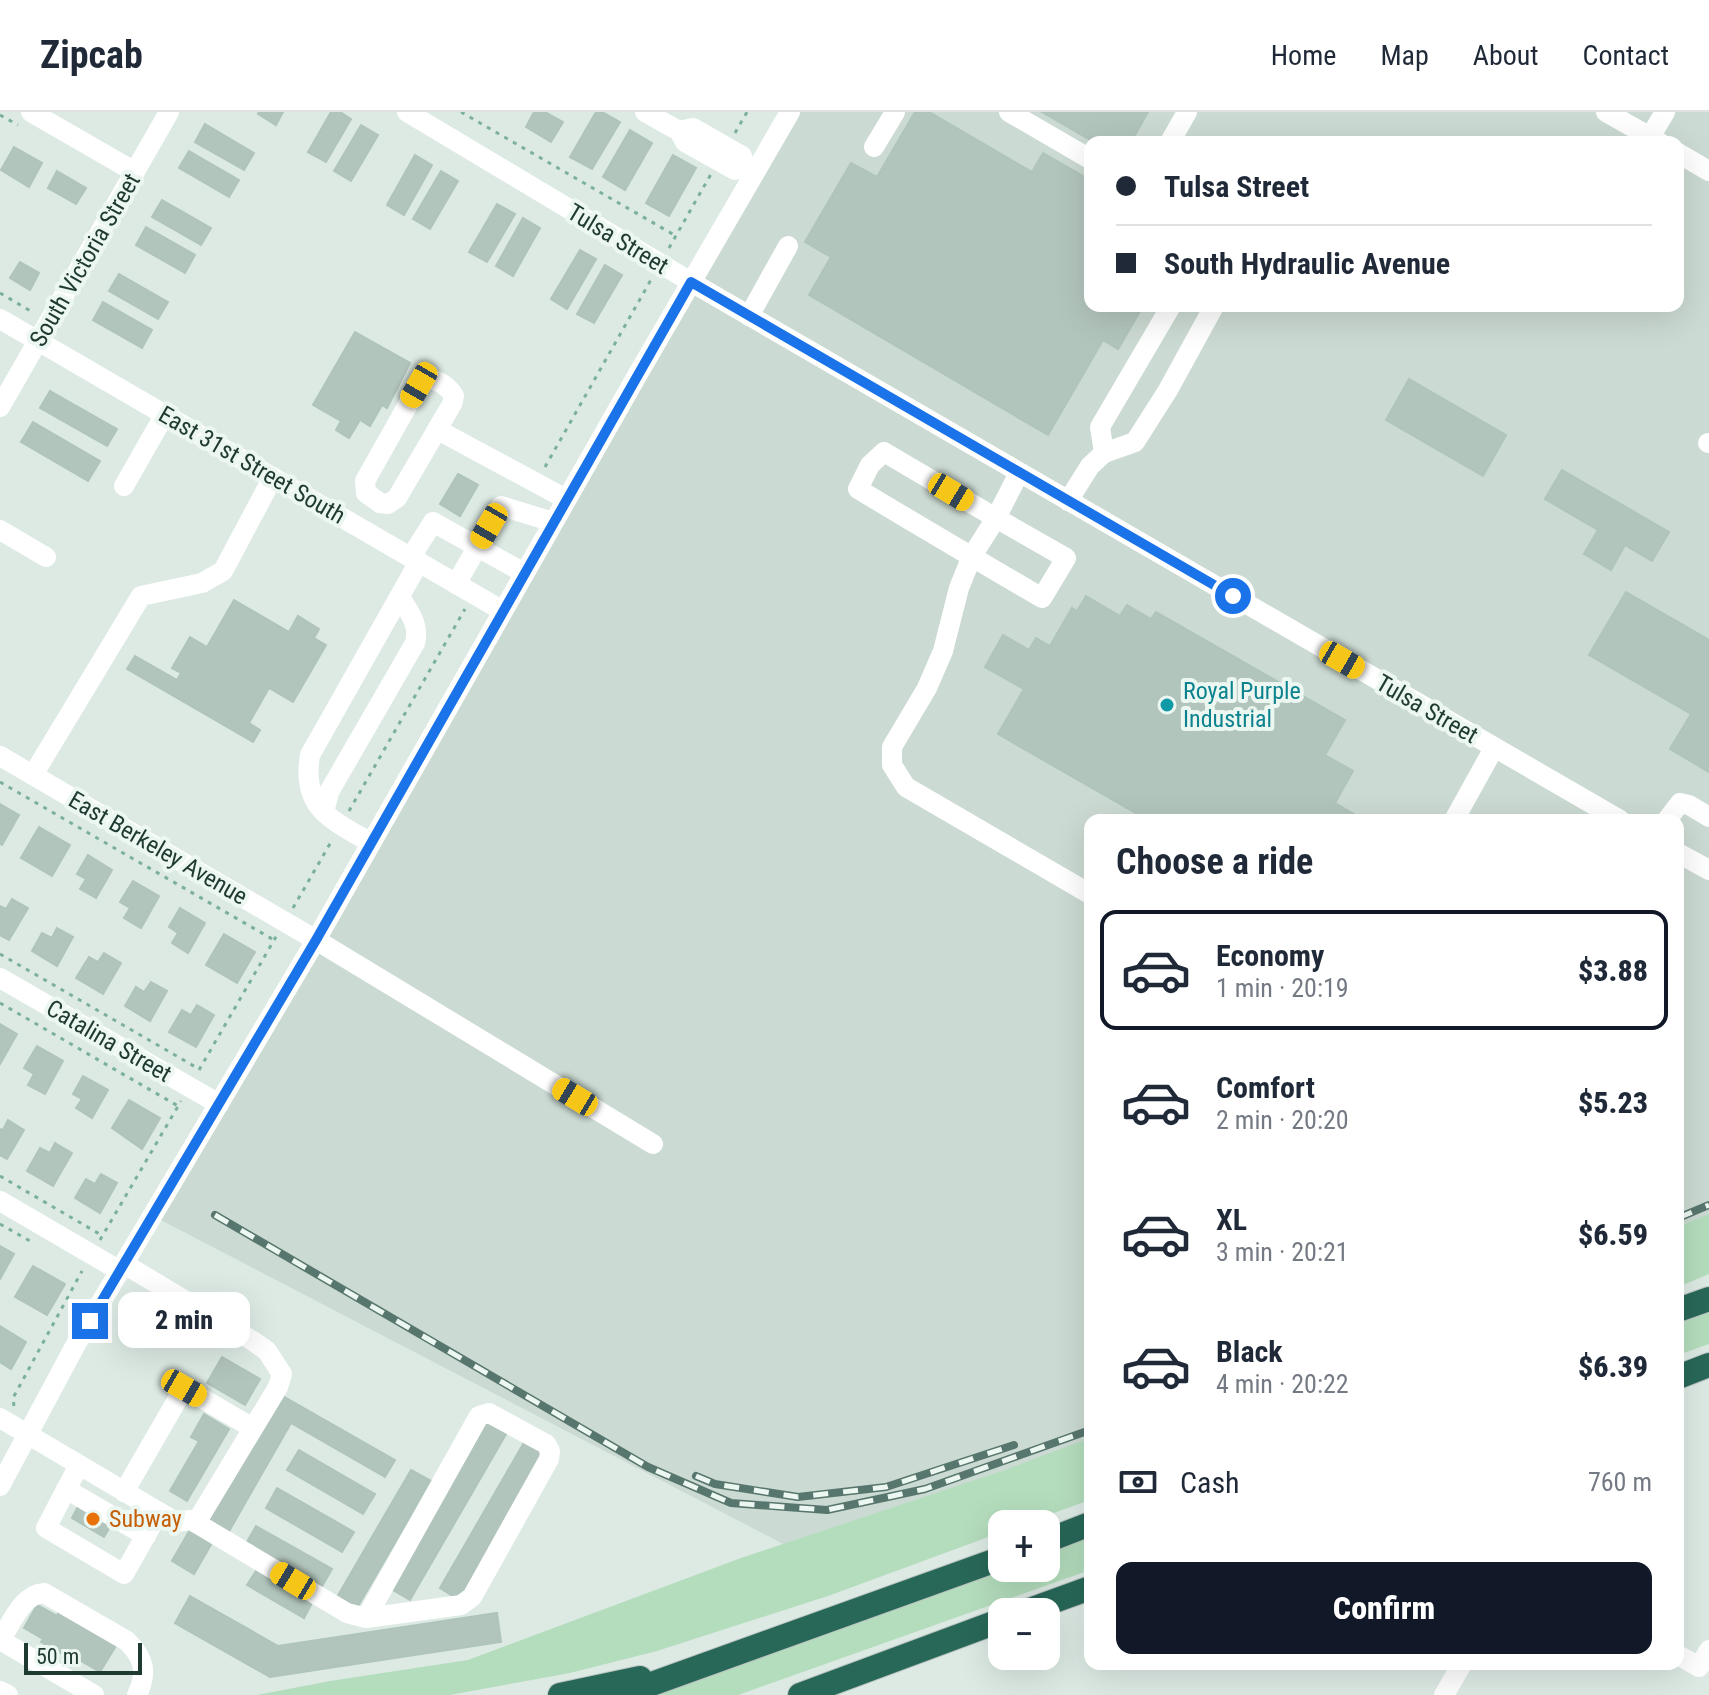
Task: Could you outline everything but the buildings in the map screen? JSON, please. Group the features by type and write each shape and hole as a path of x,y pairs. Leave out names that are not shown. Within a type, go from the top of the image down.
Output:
{"highway":[{"path":"1684,1308 1709,1299"},
{"path":"1684,1375 1709,1365"},
{"path":"1060,1536 1084,1526"},
{"path":"621,1695 988,1563"},
{"path":"1060,1599 1084,1590"},
{"path":"800,1695 988,1625"},
{"path":"560,1695 713,1663"}],"street":[{"path":"31,112 135,172"},
{"name":"South Victoria Street","path":"0,407 169,112"},
{"name":"Tulsa Street","path":"407,112 749,316 1610,814"},
{"path":"645,112 679,131 693,128 723,154 742,156 750,169"},
{"path":"0,1486 122,1268 316,940 691,282 750,169 790,112"},
{"path":"874,147 895,112"},
{"path":"1009,112 1084,156"},
{"path":"1173,136 1187,112"},
{"path":"1606,112 1647,136"},
{"path":"1656,136 1665,112"},
{"path":"1684,156 1709,171"},
{"path":"749,316 788,246"},
{"path":"1104,453 1100,427 1167,312"},
{"path":"1068,501 1090,466 1104,453 1135,442 1168,390 1208,312"},
{"name":"East 31st Street South","path":"0,319 503,611"},
{"path":"429,379 444,385 454,396 438,430 393,502 380,503 366,493 365,481 419,385 429,379"},
{"path":"124,486 165,414"},
{"path":"438,430 566,499"},
{"path":"884,452 996,518 1066,558 1042,598 858,489 870,465 884,452"},
{"path":"1019,473 972,556 959,588 943,651 927,688 892,747 892,765 906,787 1084,891"},
{"path":"33,775 141,596 202,583 223,571 273,477"},
{"path":"465,589 478,546 501,506 553,522"},
{"path":"371,843 333,819 313,800 307,769 310,755 400,597 433,522 524,573"},
{"path":"0,530 46,557"},
{"path":"333,819 329,792 415,643 418,633 413,617 400,597"},
{"path":"1457,814 1494,748"},
{"name":"East Berkeley Avenue","path":"0,756 279,931 316,940 653,1144"},
{"path":"1672,814 1680,803 1709,817"},
{"path":"1684,856 1709,870"},
{"name":"Catalina Street","path":"0,978 194,1078 219,1104"},
{"path":"0,1201 92,1255 122,1268 253,1341 276,1363 282,1374 278,1387 196,1523"},
{"path":"124,1492 184,1388 253,1428"},
{"path":"3,1420 176,1522 191,1520 347,1613 366,1618 461,1605 472,1597 549,1459 550,1451 546,1444 489,1413 479,1416 366,1618"},
{"path":"79,1465 46,1528 124,1574 159,1512"},
{"path":"66,1489 146,1536"},
{"path":"94,1695 0,1640 25,1602 37,1593 44,1593 127,1641 138,1651 145,1670 137,1695"},
{"path":"1684,1658 1699,1667 1709,1650"},
{"path":"1444,1695 1459,1670"},
{"path":"0,1691 8,1695"}],"path":[{"path":"461,112 676,236"},
{"path":"536,483 747,112"},
{"path":"0,293 34,313"},
{"path":"3,1420 14,1409 13,1398 279,931 333,819 465,589"},
{"path":"0,782 279,931"},
{"path":"0,954 194,1078"},
{"path":"0,1003 178,1106"},
{"path":"0,1176 103,1236"}],"shaded area":[{"path":"790,112 1709,112 1709,1248 1684,1258 1684,814 1084,814 1084,1453 791,1548 153,1216"}],"green space":[{"path":"1709,1214 1709,1274 1684,1284 1684,1224"},
{"path":"1709,1311 1709,1344 1684,1353 1684,1321"},
{"path":"1084,1440 1084,1502 1060,1511 988,1510 988,1537 828,1596 657,1651 570,1673 450,1695 257,1695 468,1660 741,1558 1005,1470"},
{"path":"1084,1538 1084,1572 1060,1581 1060,1547"},
{"path":"988,1574 988,1582 1056,1582 1011,1598 988,1598 988,1606 738,1695 646,1695"}],"railway":[{"path":"1684,1215 1709,1205"},
{"path":"215,1215 648,1467 731,1503 827,1510 925,1489 1084,1432"},
{"path":"696,1476 715,1484 798,1497 886,1487 1014,1445"}],"place":[{"name":"Royal Purple Industrial","path":"1167,705"},
{"name":"Subway","path":"93,1519"}],"route":[{"path":"90,1321 316,940 691,282 1233,596"}]}
